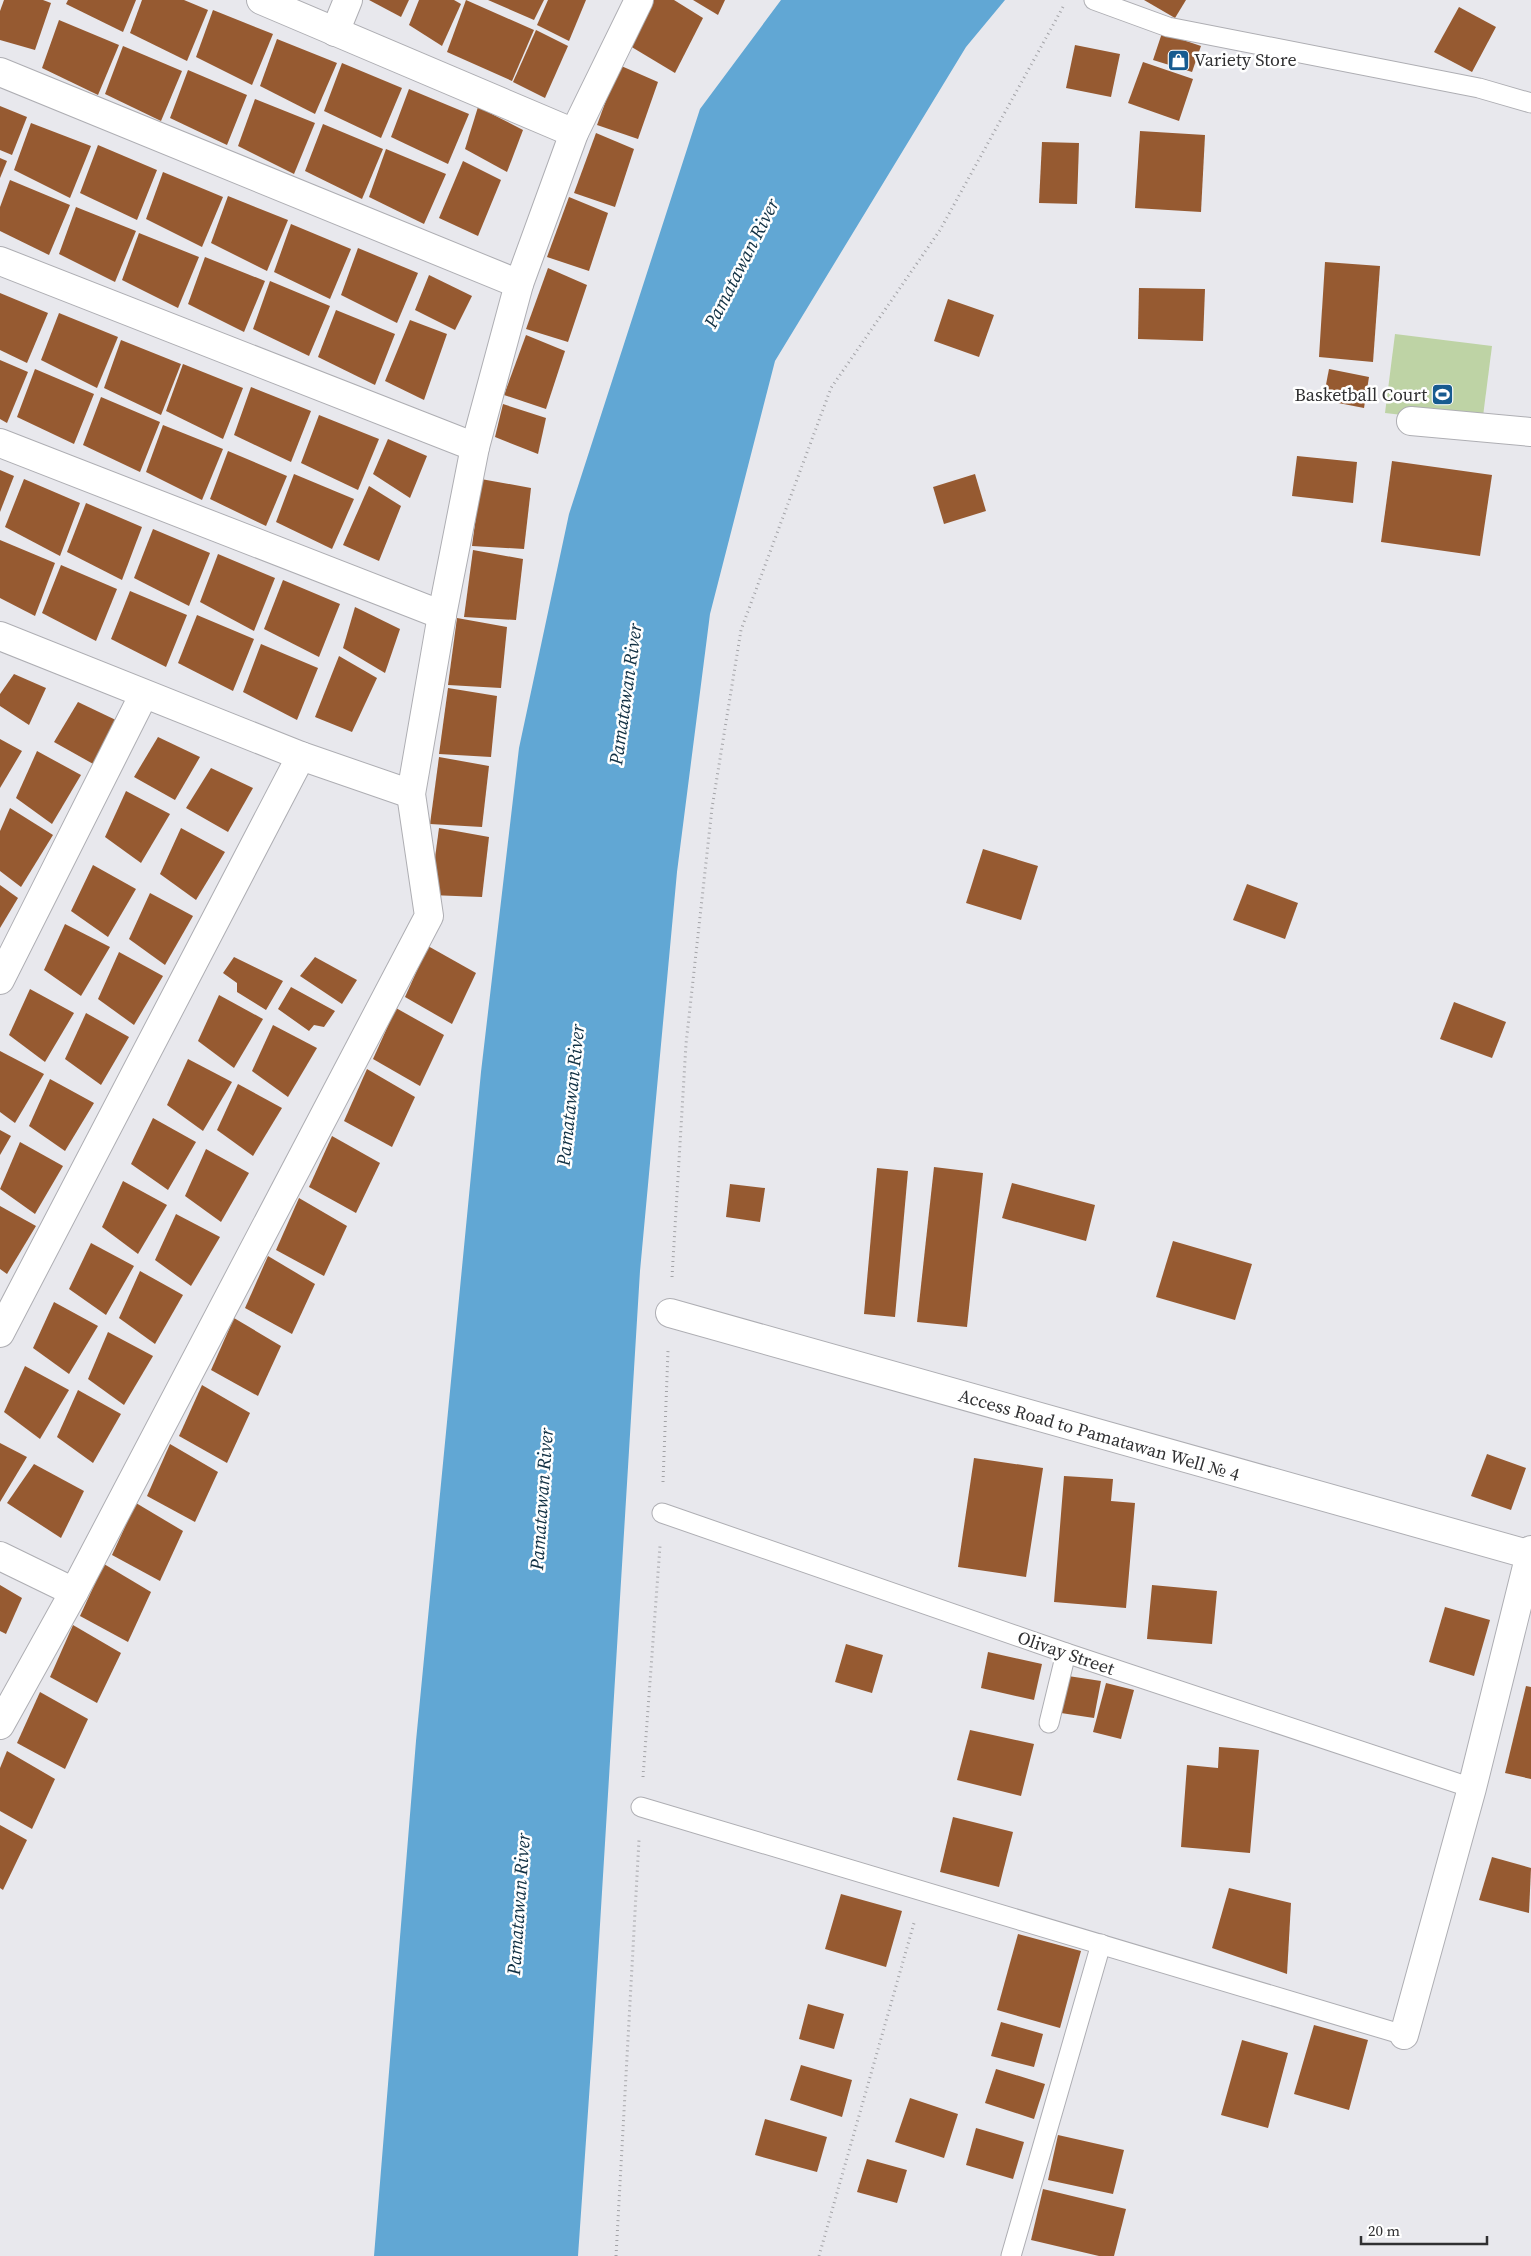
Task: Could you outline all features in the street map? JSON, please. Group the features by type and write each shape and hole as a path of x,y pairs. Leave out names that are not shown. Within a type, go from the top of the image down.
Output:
{"street":[{"path":"261,0 574,133"},
{"path":"335,32 348,0"},
{"path":"0,1726 74,1592 429,916 411,794 442,615 475,447 518,284 574,133 639,0"},
{"path":"0,72 518,284"},
{"path":"0,261 475,447"},
{"path":"1411,420 1531,432"},
{"path":"0,442 442,615"},
{"path":"0,636 301,756 411,794"},
{"path":"0,980 144,694"},
{"path":"0,1333 301,756"},
{"name":"Access Road to Pamatawan Well № 4","path":"670,1313 1530,1554"},
{"path":"1404,2034 1472,1788 1530,1554"},
{"path":"0,1556 74,1592"}],"lane":[{"path":"1094,0 1168,27 1479,88 1531,103"},
{"name":"Olivay Street","path":"662,1513 1066,1653 1472,1788"},
{"path":"1049,1723 1066,1653"},
{"path":"640,1807 1404,2034"},
{"path":"1012,2256 1101,1944"}],"path":[{"path":"616,2256 640,1807 662,1513 670,1313 686,1044 712,808 741,630 831,388 940,230 1067,0"},
{"path":"819,2256 923,1891"}],"green space":[{"path":"1395,334 1492,346 1482,424 1385,413"}],"water":[{"name":"Pamatawan River","path":"781,0 1005,0 966,47 775,361 710,614 677,872 640,1271 578,2256 374,2256 416,1741 481,1072 519,748 569,514 700,109"}],"building":[{"path":"4,0 43,0 51,3 35,50 0,40 0,11"},
{"path":"68,0 136,0 123,32 66,4"},
{"path":"142,0 184,0 208,10 187,61 130,33"},
{"path":"369,0 409,0 401,17"},
{"path":"419,0 454,0 461,4 442,46 409,25"},
{"path":"466,0 534,30 512,81 447,52"},
{"path":"488,0 544,0 534,20"},
{"path":"548,0 586,0 569,41 537,25"},
{"path":"653,0 674,0 703,18 675,73 630,46"},
{"path":"693,0 725,0 718,15"},
{"path":"1144,0 1186,0 1175,18"},
{"path":"1459,7 1496,27 1472,72 1434,52"},
{"path":"213,10 273,34 252,85 196,57"},
{"path":"59,20 119,45 98,95 42,68"},
{"path":"536,30 568,46 545,98 513,82"},
{"path":"1162,33 1201,46 1192,72 1153,60"},
{"path":"277,39 337,63 315,114 260,86"},
{"path":"1075,45 1120,54 1111,97 1066,88"},
{"path":"123,46 182,71 161,121 105,94"},
{"path":"1143,62 1193,79 1179,121 1128,103"},
{"path":"342,63 402,88 381,138 324,111"},
{"path":"619,65 658,82 638,139 597,125"},
{"path":"188,70 247,95 227,145 170,118"},
{"path":"409,89 469,114 448,164 391,137"},
{"path":"255,99 315,123 294,174 238,146"},
{"path":"0,106 27,117 12,155 0,150"},
{"path":"478,107 523,130 507,172 465,149"},
{"path":"31,123 91,146 70,198 14,170"},
{"path":"323,124 383,149 362,199 305,171"},
{"path":"1140,131 1205,135 1201,212 1135,208"},
{"path":"596,133 634,149 615,207 574,193"},
{"path":"1042,142 1079,143 1077,204 1039,203"},
{"path":"98,145 157,170 137,220 80,193"},
{"path":"386,149 446,174 424,224 369,197"},
{"path":"0,158 7,161 0,178"},
{"path":"463,161 501,180 478,236 439,218"},
{"path":"163,172 223,197 202,247 146,219"},
{"path":"10,180 70,205 49,255 0,231 0,207"},
{"path":"228,196 288,220 267,271 211,243"},
{"path":"569,197 608,213 589,271 547,257"},
{"path":"76,207 136,231 115,282 59,254"},
{"path":"291,224 351,249 330,299 274,272"},
{"path":"139,233 199,257 178,308 122,280"},
{"path":"358,248 418,273 397,323 341,295"},
{"path":"205,257 265,281 244,332 188,304"},
{"path":"1325,262 1380,266 1373,362 1319,357"},
{"path":"548,268 587,285 568,342 526,329"},
{"path":"429,275 472,296 455,330 415,310"},
{"path":"270,281 330,306 309,356 253,329"},
{"path":"1139,288 1205,289 1203,341 1138,339"},
{"path":"0,293 48,313 27,363 0,350"},
{"path":"948,299 994,315 979,357 934,341"},
{"path":"336,310 395,334 375,385 318,357"},
{"path":"59,313 118,337 97,388 41,360"},
{"path":"410,320 447,334 424,400 385,381"},
{"path":"526,335 565,351 546,409 504,395"},
{"path":"121,340 181,364 161,415 104,388"},
{"path":"0,360 28,372 7,423 0,419"},
{"path":"183,364 243,388 223,439 166,411"},
{"path":"35,369 94,394 74,444 17,417"},
{"path":"1329,369 1369,377 1364,408 1323,400"},
{"path":"251,387 311,411 291,462 234,435"},
{"path":"101,397 160,422 140,472 83,445"},
{"path":"503,404 546,418 538,454 495,437"},
{"path":"319,415 379,439 358,490 301,463"},
{"path":"163,425 223,449 202,500 146,472"},
{"path":"388,439 427,456 410,498 373,474"},
{"path":"228,451 287,476 266,526 210,499"},
{"path":"1297,456 1357,462 1353,503 1292,496"},
{"path":"1392,461 1492,475 1480,556 1381,542"},
{"path":"0,470 14,476 0,512"},
{"path":"294,474 354,499 332,549 276,522"},
{"path":"975,474 986,511 944,524 933,487"},
{"path":"24,479 80,503 60,556 5,527"},
{"path":"481,479 531,488 524,549 472,546"},
{"path":"369,486 401,506 379,561 343,545"},
{"path":"86,503 142,527 122,580 67,552"},
{"path":"153,529 210,553 189,606 134,578"},
{"path":"0,540 55,563 35,616 0,598"},
{"path":"473,550 523,559 516,620 464,617"},
{"path":"218,554 275,578 254,631 200,602"},
{"path":"61,565 117,589 96,641 42,613"},
{"path":"283,580 340,604 319,657 264,629"},
{"path":"130,591 187,615 166,667 111,639"},
{"path":"355,607 400,629 385,673 343,648"},
{"path":"197,615 254,639 233,691 178,663"},
{"path":"457,618 507,627 501,688 448,685"},
{"path":"261,644 318,668 297,720 243,692"},
{"path":"339,656 377,678 352,732 315,717"},
{"path":"14,674 46,688 29,725 0,706 0,694"},
{"path":"448,688 497,696 491,757 439,754"},
{"path":"78,702 120,722 95,765 54,742"},
{"path":"158,737 200,757 175,800 134,777"},
{"path":"0,739 22,751 0,788"},
{"path":"37,751 81,775 52,824 16,798"},
{"path":"439,757 489,766 482,827 430,824"},
{"path":"211,768 253,788 228,832 186,808"},
{"path":"126,791 170,814 141,863 105,837"},
{"path":"10,808 53,835 21,887 0,871 0,831"},
{"path":"181,828 225,852 196,900 160,874"},
{"path":"439,828 489,837 482,897 430,895"},
{"path":"983,849 1038,866 1021,920 966,903"},
{"path":"93,865 136,889 108,937 71,911"},
{"path":"1247,884 1298,903 1285,939 1233,920"},
{"path":"0,885 18,898 0,928"},
{"path":"150,893 193,916 165,965 129,939"},
{"path":"65,924 110,947 81,996 44,970"},
{"path":"428,946 476,973 452,1024 405,997"},
{"path":"119,952 163,976 134,1025 98,999"},
{"path":"234,957 283,981 266,1010 237,992 237,983 223,973"},
{"path":"315,957 357,980 342,1004 300,976"},
{"path":"291,987 335,1011 324,1027 314,1025 309,1031 278,1009"},
{"path":"30,989 74,1013 45,1062 9,1035"},
{"path":"219,995 263,1019 234,1068 198,1041"},
{"path":"1454,1002 1506,1022 1492,1058 1440,1039"},
{"path":"396,1008 444,1035 420,1086 373,1059"},
{"path":"86,1013 129,1037 101,1085 65,1059"},
{"path":"273,1025 317,1048 288,1097 252,1071"},
{"path":"0,1051 44,1074 15,1123 0,1112"},
{"path":"188,1059 232,1082 203,1131 167,1105"},
{"path":"367,1069 415,1097 392,1147 344,1121"},
{"path":"50,1079 94,1103 65,1151 29,1126"},
{"path":"238,1084 282,1108 253,1156 217,1130"},
{"path":"153,1118 196,1142 168,1190 131,1164"},
{"path":"0,1130 11,1136 0,1155"},
{"path":"332,1136 380,1163 356,1213 309,1187"},
{"path":"20,1142 63,1166 35,1214 0,1189"},
{"path":"206,1149 249,1173 221,1222 185,1196"},
{"path":"934,1167 983,1173 967,1327 917,1322"},
{"path":"877,1168 908,1171 895,1317 864,1314"},
{"path":"123,1181 167,1205 138,1254 102,1227"},
{"path":"1012,1183 1095,1205 1086,1241 1002,1218"},
{"path":"730,1184 765,1188 760,1222 726,1217"},
{"path":"299,1198 347,1226 324,1276 276,1250"},
{"path":"0,1206 36,1226 7,1274 0,1269"},
{"path":"176,1214 220,1237 191,1286 155,1260"},
{"path":"1173,1241 1252,1264 1235,1320 1156,1297"},
{"path":"91,1243 134,1266 106,1315 69,1289"},
{"path":"268,1256 315,1284 292,1334 245,1308"},
{"path":"140,1271 183,1295 155,1344 119,1318"},
{"path":"54,1302 98,1326 69,1374 33,1348"},
{"path":"234,1318 281,1346 258,1396 211,1370"},
{"path":"108,1332 153,1356 124,1405 88,1379"},
{"path":"25,1366 69,1390 40,1439 4,1412"},
{"path":"202,1385 250,1413 227,1463 179,1436"},
{"path":"78,1390 121,1414 93,1463 57,1437"},
{"path":"0,1443 27,1457 0,1502"},
{"path":"170,1444 218,1472 195,1522 147,1496"},
{"path":"1487,1454 1526,1468 1511,1510 1471,1496"},
{"path":"974,1458 1043,1468 1026,1577 958,1567"},
{"path":"34,1464 84,1491 61,1538 7,1503"},
{"path":"1064,1476 1113,1479 1111,1501 1135,1503 1126,1608 1054,1602"},
{"path":"136,1503 183,1531 160,1581 112,1555"},
{"path":"104,1564 151,1592 128,1642 80,1616"},
{"path":"0,1585 22,1598 6,1634 0,1631"},
{"path":"1152,1585 1217,1591 1212,1644 1147,1639"},
{"path":"1445,1607 1490,1620 1474,1676 1429,1662"},
{"path":"73,1625 121,1653 97,1703 50,1677"},
{"path":"846,1644 883,1655 872,1693 835,1682"},
{"path":"988,1652 1042,1664 1034,1700 981,1688"},
{"path":"1068,1676 1101,1681 1094,1718 1061,1713"},
{"path":"1106,1683 1134,1690 1121,1739 1093,1732"},
{"path":"1526,1686 1531,1687 1531,1779 1505,1773"},
{"path":"40,1692 88,1719 65,1769 17,1743"},
{"path":"970,1730 1034,1744 1021,1796 957,1780"},
{"path":"1219,1747 1259,1750 1250,1853 1181,1847 1187,1765 1218,1768"},
{"path":"7,1751 55,1779 32,1829 0,1811 0,1768"},
{"path":"953,1817 1013,1832 999,1887 940,1872"},
{"path":"0,1825 27,1840 3,1890 0,1888"},
{"path":"1492,1857 1531,1868 1529,1913 1479,1900"},
{"path":"1229,1888 1291,1903 1287,1974 1212,1948"},
{"path":"841,1894 902,1911 886,1967 825,1949"},
{"path":"1018,1934 1081,1951 1060,2028 997,2010"},
{"path":"808,2004 844,2014 834,2049 799,2039"},
{"path":"1001,2022 1043,2034 1034,2067 991,2056"},
{"path":"1314,2025 1368,2040 1349,2110 1294,2094"},
{"path":"1242,2040 1288,2053 1268,2128 1221,2115"},
{"path":"801,2065 852,2080 842,2117 790,2100"},
{"path":"996,2069 1045,2084 1034,2119 985,2103"},
{"path":"910,2098 958,2114 944,2158 895,2142"},
{"path":"765,2119 827,2137 817,2172 755,2155"},
{"path":"976,2128 1024,2142 1013,2179 966,2165"},
{"path":"1058,2135 1124,2150 1113,2194 1048,2180"},
{"path":"867,2159 907,2170 897,2203 857,2192"},
{"path":"1043,2189 1126,2209 1114,2256 1099,2256 1031,2240"}],"place":[{"name":"Variety Store","path":"1178,60"},
{"name":"Basketball Court","path":"1443,395"}]}
